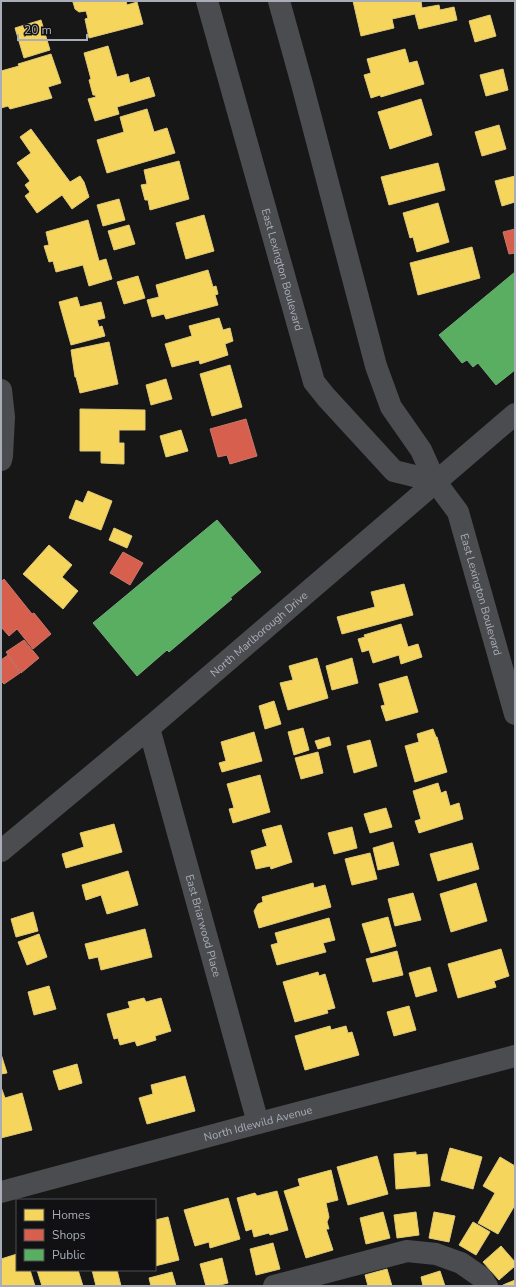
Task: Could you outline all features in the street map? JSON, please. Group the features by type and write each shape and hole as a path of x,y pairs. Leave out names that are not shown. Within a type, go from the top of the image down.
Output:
{"street":[{"name":"East Lexington Boulevard","path":"207,1 314,382 394,471 436,481"},
{"name":"East Lexington Boulevard","path":"279,1 376,366 391,407 421,450 436,481 458,512 515,714"},
{"path":"1,390 4,417 1,460"},
{"name":"North Marlborough Drive","path":"1,851 149,728 515,414"},
{"name":"East Briarwood Place","path":"149,728 258,1123"},
{"name":"North Idlewild Avenue","path":"1,1192 515,1056"},
{"path":"274,1286 407,1251 436,1254 460,1263 481,1277 487,1286"}],"building: Homes":[{"path":"71,1 126,1 127,5 137,2 143,24 89,38 85,19 88,18 86,11 79,12 75,9 73,2"},
{"path":"353,1 421,1 422,8 439,5 440,10 454,7 457,20 419,29 415,14 392,19 394,28 361,36"},
{"path":"490,15 496,36 475,42 469,21"},
{"path":"41,20 50,50 24,58 15,28"},
{"path":"108,46 117,77 128,74 130,83 149,77 155,96 117,107 119,114 95,121 88,99 96,97 93,95 89,80 91,79 84,53"},
{"path":"405,49 409,63 417,61 424,84 381,97 380,95 371,98 364,75 371,73 367,59"},
{"path":"51,54 61,83 48,87 52,98 10,109 8,106 1,108 1,71"},
{"path":"503,69 508,90 486,96 480,75"},
{"path":"421,99 432,135 390,149 378,112"},
{"path":"147,109 154,132 167,128 175,153 107,173 97,140 124,132 120,117"},
{"path":"499,125 506,149 482,156 475,132"},
{"path":"31,129 70,182 80,176 84,182 89,197 72,209 62,195 37,213 25,196 30,192 25,185 30,181 17,163 31,153 20,137"},
{"path":"179,161 189,199 150,210 148,200 145,200 141,185 147,184 144,170"},
{"path":"438,163 445,190 389,205 381,177"},
{"path":"515,176 515,202 502,206 495,181"},
{"path":"119,199 125,220 103,226 97,205"},
{"path":"438,203 449,242 417,252 413,237 410,238 403,213"},
{"path":"204,215 214,251 186,259 176,223"},
{"path":"88,220 99,261 106,259 112,279 89,286 83,265 56,272 53,261 49,262 44,246 49,245 46,232"},
{"path":"129,225 135,244 114,250 108,231"},
{"path":"472,247 480,278 418,295 410,263"},
{"path":"208,270 213,287 216,286 218,294 215,295 218,305 166,319 164,314 152,317 147,300 159,297 156,285"},
{"path":"138,276 145,298 124,304 117,282"},
{"path":"77,297 80,307 101,302 105,318 97,320 99,327 102,326 105,336 71,345 59,302"},
{"path":"219,318 223,330 230,328 233,341 225,344 228,355 200,364 199,360 172,367 165,344 192,336 189,326"},
{"path":"109,342 118,384 80,393 75,377 71,350"},
{"path":"230,365 242,407 212,416 200,374"},
{"path":"166,379 172,399 151,405 146,385"},
{"path":"80,409 145,410 145,430 119,430 119,443 124,443 124,464 101,463 101,451 80,451"},
{"path":"181,430 188,451 166,457 160,436"},
{"path":"88,491 112,501 101,530 69,518 76,500 83,503"},
{"path":"114,528 132,536 127,548 109,540"},
{"path":"49,545 72,565 62,577 78,591 63,609 23,574"},
{"path":"404,584 413,615 342,634 337,617 375,607 371,592"},
{"path":"401,624 408,647 418,644 422,657 401,664 399,655 373,663 369,650 362,652 358,639 365,637 364,635"},
{"path":"317,658 328,698 288,710 280,683 293,680 289,666"},
{"path":"352,658 358,683 332,690 326,666"},
{"path":"407,676 418,712 386,721 381,706 385,705 379,684"},
{"path":"274,701 281,724 265,729 259,706"},
{"path":"303,728 309,750 294,755 288,732"},
{"path":"433,729 437,737 447,772 415,782 405,746 419,742 417,734"},
{"path":"254,732 262,761 222,772 219,763 226,761 221,742"},
{"path":"329,737 331,745 318,749 315,741"},
{"path":"370,740 377,766 354,773 347,746"},
{"path":"318,752 323,773 301,779 295,758"},
{"path":"260,775 270,812 233,823 229,809 234,808 227,784"},
{"path":"438,783 441,793 446,791 450,806 459,803 463,819 419,833 415,821 421,819 413,791"},
{"path":"386,808 392,827 370,833 364,814"},
{"path":"114,824 122,852 66,868 62,854 84,847 80,833"},
{"path":"281,825 292,862 271,869 270,866 256,869 251,851 267,846 262,830"},
{"path":"352,827 357,848 334,854 328,833"},
{"path":"393,842 399,865 378,870 373,848"},
{"path":"472,843 479,869 438,881 430,854"},
{"path":"370,853 377,879 352,885 345,859"},
{"path":"128,871 138,905 107,914 101,895 86,900 82,885"},
{"path":"313,883 314,888 325,885 331,907 259,928 254,911 258,904 263,902 262,897"},
{"path":"476,883 487,921 451,932 440,894"},
{"path":"413,893 421,920 395,926 388,899"},
{"path":"33,912 38,931 16,937 11,919"},
{"path":"388,917 396,946 371,953 362,924"},
{"path":"329,918 335,940 323,943 326,952 277,965 271,945 278,943 275,933"},
{"path":"145,929 152,957 101,970 98,957 89,959 85,944"},
{"path":"39,934 47,957 27,965 18,942"},
{"path":"501,949 509,976 494,981 496,987 458,998 448,964"},
{"path":"397,951 403,975 373,982 366,959"},
{"path":"430,967 437,991 416,997 409,973"},
{"path":"318,972 319,976 325,974 335,1008 327,1010 328,1013 295,1022 283,982"},
{"path":"49,986 56,1009 34,1015 28,992"},
{"path":"144,998 146,1002 161,998 171,1031 155,1036 156,1040 137,1046 135,1041 120,1045 118,1038 114,1039 107,1014 130,1008 128,1002"},
{"path":"409,1006 416,1030 394,1036 387,1012"},
{"path":"330,1026 331,1030 346,1026 348,1033 352,1032 359,1055 305,1070 295,1036"},
{"path":"1,1054 7,1073 1,1074"},
{"path":"77,1064 82,1083 59,1090 53,1071"},
{"path":"185,1076 195,1111 147,1124 139,1098 153,1094 151,1085"},
{"path":"1,1087 5,1098 22,1093 32,1130 1,1138"},
{"path":"450,1148 482,1157 473,1189 441,1180"},
{"path":"416,1152 416,1155 427,1154 430,1186 396,1189 394,1154"},
{"path":"377,1156 388,1194 348,1205 337,1167"},
{"path":"500,1157 515,1166 515,1205 498,1234 478,1223 495,1193 483,1186"},
{"path":"331,1170 338,1200 326,1203 329,1217 327,1222 329,1229 326,1229 333,1250 306,1258 284,1191 300,1186 298,1179"},
{"path":"277,1191 288,1230 270,1235 269,1233 254,1237 252,1229 246,1231 237,1198 255,1193 257,1196"},
{"path":"228,1198 240,1239 210,1248 209,1242 195,1246 184,1210"},
{"path":"383,1212 390,1238 366,1244 360,1218"},
{"path":"416,1212 419,1235 397,1238 394,1215"},
{"path":"434,1212 455,1216 449,1242 429,1238"},
{"path":"168,1217 179,1260 156,1266 156,1220"},
{"path":"473,1222 490,1232 476,1255 459,1245"},
{"path":"273,1243 280,1269 256,1275 250,1249"},
{"path":"501,1246 515,1262 515,1266 499,1280 483,1262"},
{"path":"16,1254 16,1271 30,1271 35,1286 1,1286 1,1259"},
{"path":"222,1258 228,1283 216,1286 206,1286 200,1264"},
{"path":"387,1269 392,1286 368,1286 365,1275"},
{"path":"37,1271 78,1271 83,1286 42,1286"},
{"path":"92,1271 117,1271 121,1286 96,1286"},
{"path":"440,1271 445,1286 423,1286 421,1277"},
{"path":"172,1272 176,1286 151,1286 149,1278"},
{"path":"515,1280 515,1286 503,1285"}],"building: Shops":[{"path":"515,229 515,253 509,254 503,232"},
{"path":"246,419 257,456 230,464 227,455 218,457 210,429"},
{"path":"123,552 143,563 130,585 110,573"},
{"path":"4,579 32,614 34,613 51,634 33,649 17,629 9,636 1,627 1,582"},
{"path":"24,640 39,658 21,673 6,652"},
{"path":"8,655 20,673 4,684 1,681 1,660"}],"building: Public":[{"path":"515,272 515,370 496,385 478,363 473,367 467,360 462,363 439,335"},
{"path":"217,520 261,572 230,598 232,599 169,652 167,650 137,676 93,623"}]}
